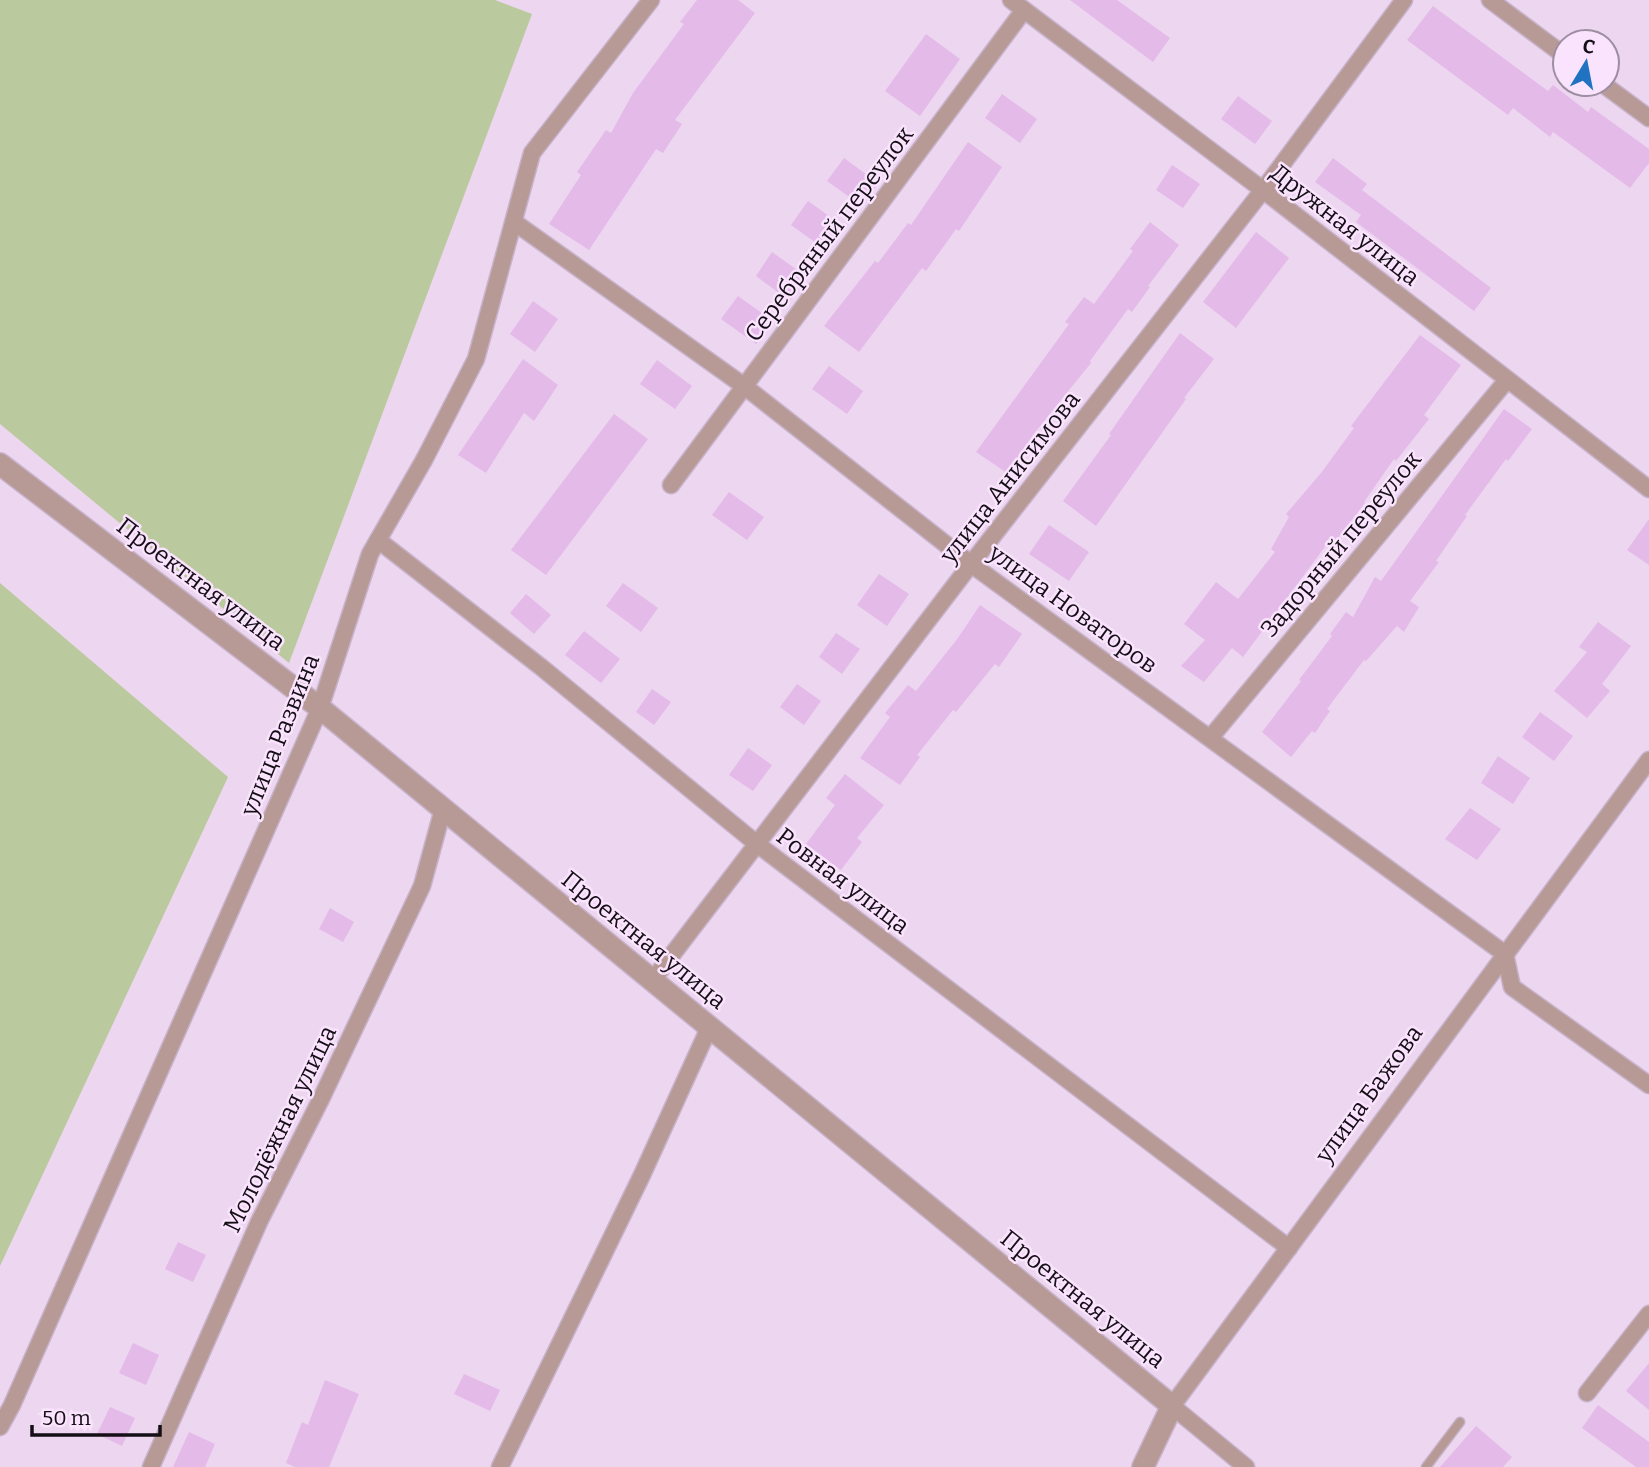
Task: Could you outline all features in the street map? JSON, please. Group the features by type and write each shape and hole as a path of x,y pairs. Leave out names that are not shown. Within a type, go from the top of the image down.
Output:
{"street":[{"name":"улица Развина","path":"0,1427 320,708 369,554 424,460 476,359 532,153 651,0"},
{"name":"Дружная улица","path":"1011,0 1263,190 1649,489"},
{"name":"улица Анисимова","path":"652,981 971,564 1263,190 1404,0"},
{"path":"1490,0 1551,46"},
{"name":"Серебряный переулок","path":"671,485 1024,10"},
{"path":"1621,97 1649,118"},
{"name":"улица Новаторов","path":"514,222 744,386 971,564 1505,954"},
{"name":"Задорный переулок","path":"1211,737 1507,380"},
{"name":"Проектная улица","path":"0,464 320,708 1246,1467"},
{"name":"Ровная улица","path":"378,540 541,667 757,844 1289,1248"},
{"name":"улица Бажова","path":"1143,1467 1172,1406 1649,760"},
{"name":"Молодёжная улица","path":"152,1467 259,1222 422,886 443,809"},
{"path":"1505,954 1512,987 1649,1085"},
{"path":"500,1467 642,1175 709,1028"},
{"path":"1587,1393 1649,1314"}],"lane":[{"path":"1426,1467 1460,1422"}],"green space":[{"path":"0,0 495,0 532,14 289,663 0,424"},
{"path":"0,583 228,777 0,1266"}],"building":[{"path":"697,0 738,0 755,13 675,120 682,124 663,153 656,149 589,250 549,224 581,175 577,172 606,130 611,133 633,93 684,24 680,22"},
{"path":"1070,0 1117,0 1170,38 1153,62"},
{"path":"1433,6 1548,91 1551,87 1551,98 1570,98 1588,112 1591,107 1649,149 1649,163 1630,188 1553,132 1550,137 1513,108 1508,115 1407,40"},
{"path":"926,34 960,59 920,116 885,91"},
{"path":"1002,94 1037,119 1020,143 985,118"},
{"path":"1238,96 1272,121 1255,144 1221,119"},
{"path":"968,142 1002,167 959,231 956,229 926,271 922,268 859,352 824,326 875,261 878,263 908,223 911,225"},
{"path":"844,158 878,183 862,206 827,181"},
{"path":"1333,158 1367,184 1362,190 1491,288 1474,311 1356,222 1361,215 1315,182"},
{"path":"1172,165 1200,184 1183,208 1156,190"},
{"path":"808,201 843,226 826,250 791,225"},
{"path":"1150,222 1179,245 1132,312 1128,309 1091,363 1036,431 1007,473 976,452 1069,324 1065,322 1084,297 1094,304 1133,251 1130,249"},
{"path":"1256,232 1289,258 1236,328 1203,302"},
{"path":"772,252 807,277 790,301 756,276"},
{"path":"738,296 773,321 756,344 721,319"},
{"path":"533,301 558,319 535,352 510,334"},
{"path":"1180,333 1214,359 1096,526 1063,501"},
{"path":"1420,335 1461,365 1424,415 1429,419 1396,461 1394,459 1331,547 1327,544 1243,657 1232,648 1204,682 1181,666 1205,640 1184,624 1216,582 1238,599 1275,552 1271,549 1289,517 1286,514 1321,473 1354,428 1351,426"},
{"path":"523,359 558,385 534,421 524,413 486,473 458,455"},
{"path":"657,360 692,386 675,409 640,384"},
{"path":"829,366 863,391 847,414 812,389"},
{"path":"1504,409 1532,429 1465,515 1467,516 1436,561 1439,562 1410,601 1419,607 1404,632 1397,626 1366,661 1364,660 1327,709 1330,711 1315,733 1312,731 1291,757 1262,732 1301,681 1299,680 1332,636 1330,634 1346,612 1353,617 1375,577 1381,581"},
{"path":"614,414 648,439 546,575 511,550"},
{"path":"729,492 764,517 747,540 712,515"},
{"path":"1649,519 1649,565 1627,550"},
{"path":"1049,525 1089,552 1069,581 1029,554"},
{"path":"879,574 909,594 887,626 857,605"},
{"path":"623,583 658,608 641,632 606,606"},
{"path":"526,594 551,615 534,634 510,613"},
{"path":"980,605 1022,634 999,667 995,664 956,712 953,710 917,755 920,757 900,785 860,758 890,717 885,713 908,685 916,691"},
{"path":"1598,622 1631,646 1602,684 1610,691 1587,718 1554,691 1587,652 1579,647"},
{"path":"584,631 620,659 601,683 565,655"},
{"path":"836,633 860,649 842,674 819,657"},
{"path":"797,684 821,701 804,725 780,707"},
{"path":"652,689 671,702 654,725 636,712"},
{"path":"1540,712 1573,736 1554,761 1522,737"},
{"path":"748,748 772,765 753,791 729,775"},
{"path":"1498,756 1530,778 1513,804 1481,783"},
{"path":"845,774 884,805 857,838 862,842 841,870 806,844 835,805 826,798"},
{"path":"1470,808 1501,829 1477,860 1445,839"},
{"path":"330,908 354,922 343,942 319,929"},
{"path":"178,1242 206,1255 193,1282 165,1269"},
{"path":"133,1343 159,1355 146,1385 119,1373"},
{"path":"1649,1363 1649,1410 1626,1391"},
{"path":"464,1374 500,1390 490,1411 454,1394"},
{"path":"325,1380 359,1394 329,1467 295,1467 286,1463 302,1422 308,1425"},
{"path":"1598,1405 1649,1442 1649,1467 1636,1467 1582,1428"},
{"path":"110,1407 135,1418 122,1446 97,1434"},
{"path":"1476,1426 1512,1457 1503,1467 1440,1467"},
{"path":"189,1432 215,1444 205,1467 173,1467"}]}
